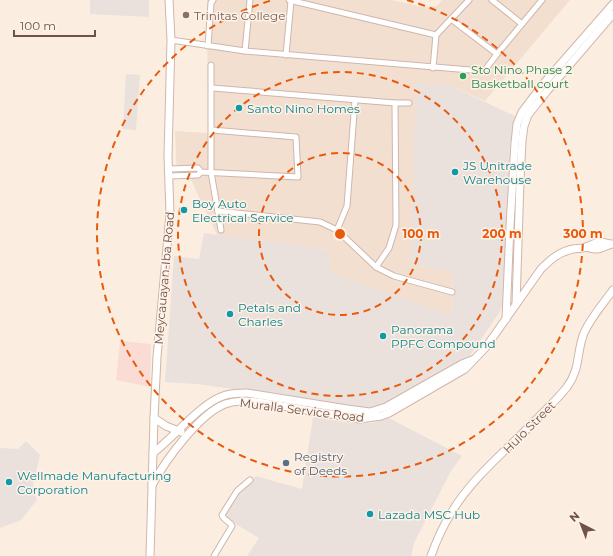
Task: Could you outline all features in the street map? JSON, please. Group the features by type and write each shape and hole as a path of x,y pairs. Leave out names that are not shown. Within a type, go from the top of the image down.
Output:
{"street":[{"name":"Meycauayan-Iba Road","path":"150,556 154,418 170,214 168,143 171,40 169,0"},
{"path":"208,46 211,3 213,0"},
{"path":"245,51 250,0"},
{"path":"286,55 290,0 436,35"},
{"path":"433,68 436,35 469,0"},
{"path":"492,0 522,24"},
{"path":"171,40 245,51 482,71 486,70 497,54 542,0"},
{"path":"506,320 508,270 522,112 544,83 613,4"},
{"path":"521,125 547,91 613,14"},
{"path":"451,19 497,54"},
{"path":"212,65 211,172 221,230"},
{"path":"212,88 409,103"},
{"path":"337,230 347,206 355,100"},
{"path":"376,267 389,248 396,225 395,103"},
{"path":"169,172 185,176 198,175 201,172 211,172 298,177 296,137 212,130"},
{"path":"185,168 185,176"},
{"path":"169,172 185,168 198,168 201,172"},
{"path":"516,181 516,304"},
{"path":"218,212 320,222 337,230 376,267 394,276 452,292"},
{"name":"Muralla Service Road","path":"152,485 187,434 218,407 232,402 258,402 360,419 381,416 428,392 465,369 486,347 541,269 556,255 570,250 586,247 594,243 602,242 611,244"},
{"path":"508,270 517,271"},
{"path":"517,281 528,287"},
{"name":"Hulo Street","path":"431,556 438,538 451,513 466,493 554,402 572,380 578,366 584,334 595,315 613,290"},
{"name":"Muralla Service Road","path":"153,453 214,400 231,394 255,394 361,411 378,410 386,407 462,364 474,359"},
{"path":"154,418 166,426 187,434"},
{"path":"214,556 232,526 224,519 222,515 237,491 250,480"}],"shaded area":[{"path":"90,0 149,0 149,17 90,14"},
{"path":"207,0 392,0 422,7 437,6 442,0 570,0 485,101 453,87 412,252 411,264 453,272 451,315 332,274 327,249 217,235 190,178 177,177 175,131 208,133"},
{"path":"126,74 140,75 136,130 123,129"},
{"path":"416,82 453,87 515,116 510,145 504,301 499,313 469,357 388,402 369,408 197,384 165,382 174,256 199,259 204,233 327,249 332,274 451,315 453,272 411,264"},
{"path":"120,341 151,344 150,387 116,380"},
{"path":"313,417 350,423 372,423 389,418 462,456 451,471 414,543 411,556 247,556 259,538 224,517 238,491 256,476 302,489"},
{"path":"26,441 40,455 33,485 37,500 21,520 0,528 0,448 18,449"}],"place":[{"name":"Trinitas College","path":"186,15"},
{"name":"Sto Nino Phase 2 Basketball court","path":"463,76"},
{"name":"Santo Nino Homes","path":"239,108"},
{"name":"JS Unitrade Warehouse","path":"455,172"},
{"name":"Boy Auto Electrical Service","path":"184,210"},
{"name":"Petals and Charles","path":"230,314"},
{"name":"Panorama PPFC Compound","path":"383,336"},
{"name":"Registry of Deeds","path":"286,463"},
{"name":"Wellmade Manufacturing Corporation","path":"9,482"},
{"name":"Lazada MSC Hub","path":"370,514"}]}
